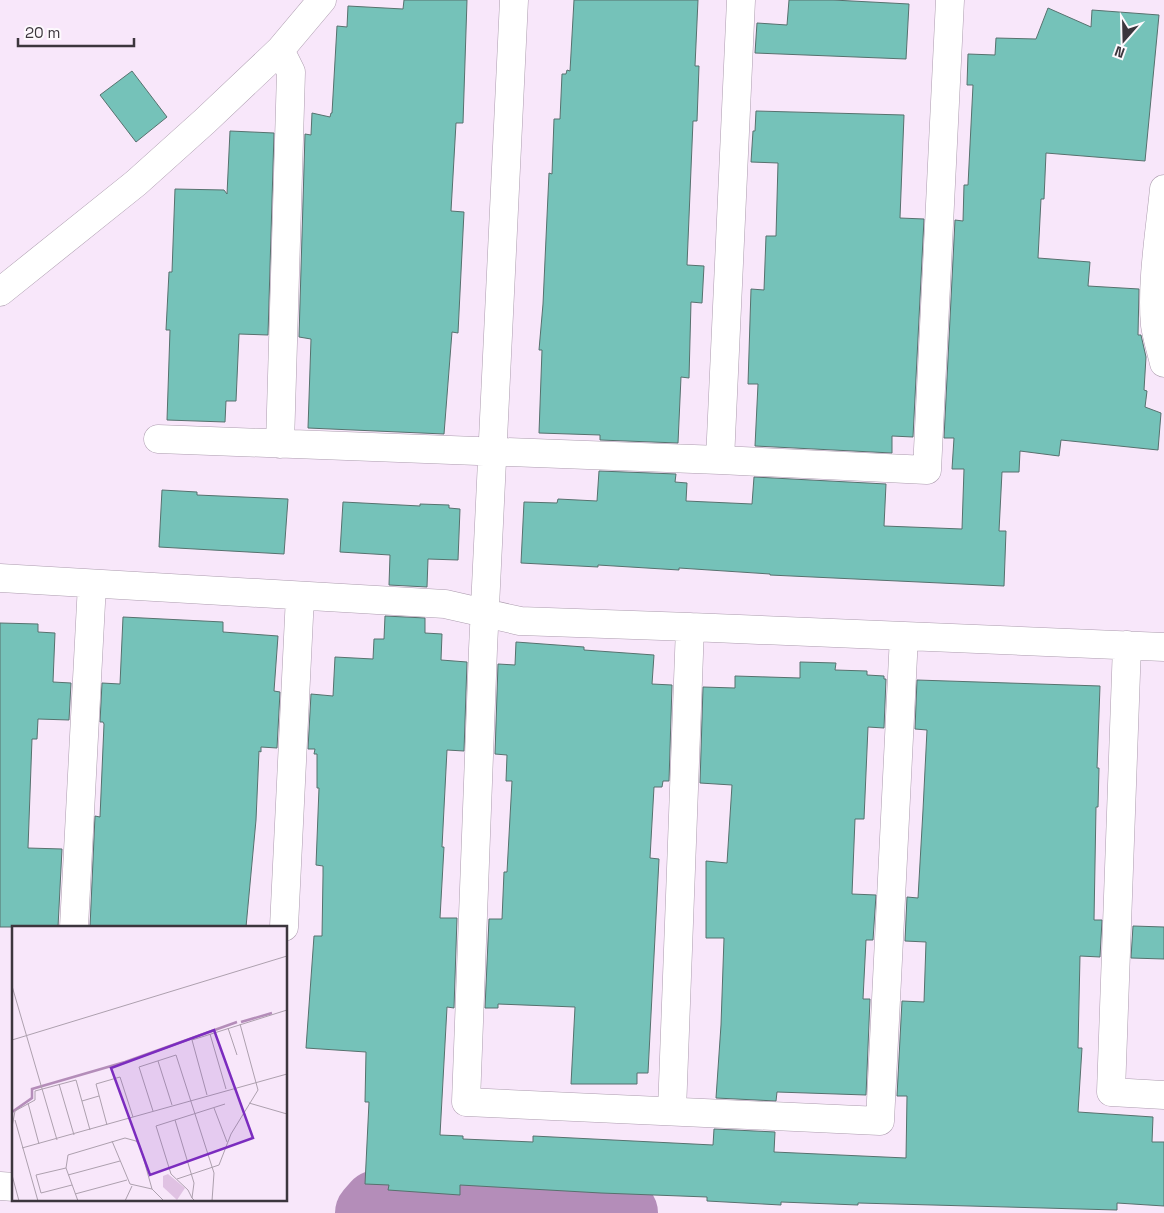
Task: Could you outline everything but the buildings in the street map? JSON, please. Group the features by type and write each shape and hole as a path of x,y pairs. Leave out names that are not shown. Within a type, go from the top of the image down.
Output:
{"street":[{"path":"0,292 136,184 280,50 322,0"},
{"path":"514,0 484,613 466,1102 880,1121 904,636"},
{"path":"720,460 741,0"},
{"path":"158,439 720,460 927,470 950,0"},
{"path":"280,50 291,72 280,444"},
{"path":"1164,189 1157,259 1155,310 1158,340 1164,363"},
{"path":"0,578 445,604 520,621 1164,647"},
{"path":"74,926 92,584"},
{"path":"284,926 300,596"},
{"path":"672,1111 690,627"},
{"path":"1127,646 1110,1092 1164,1096"}],"waterway":[{"path":"370,1213 377,1205 385,1202 623,1213"}]}
